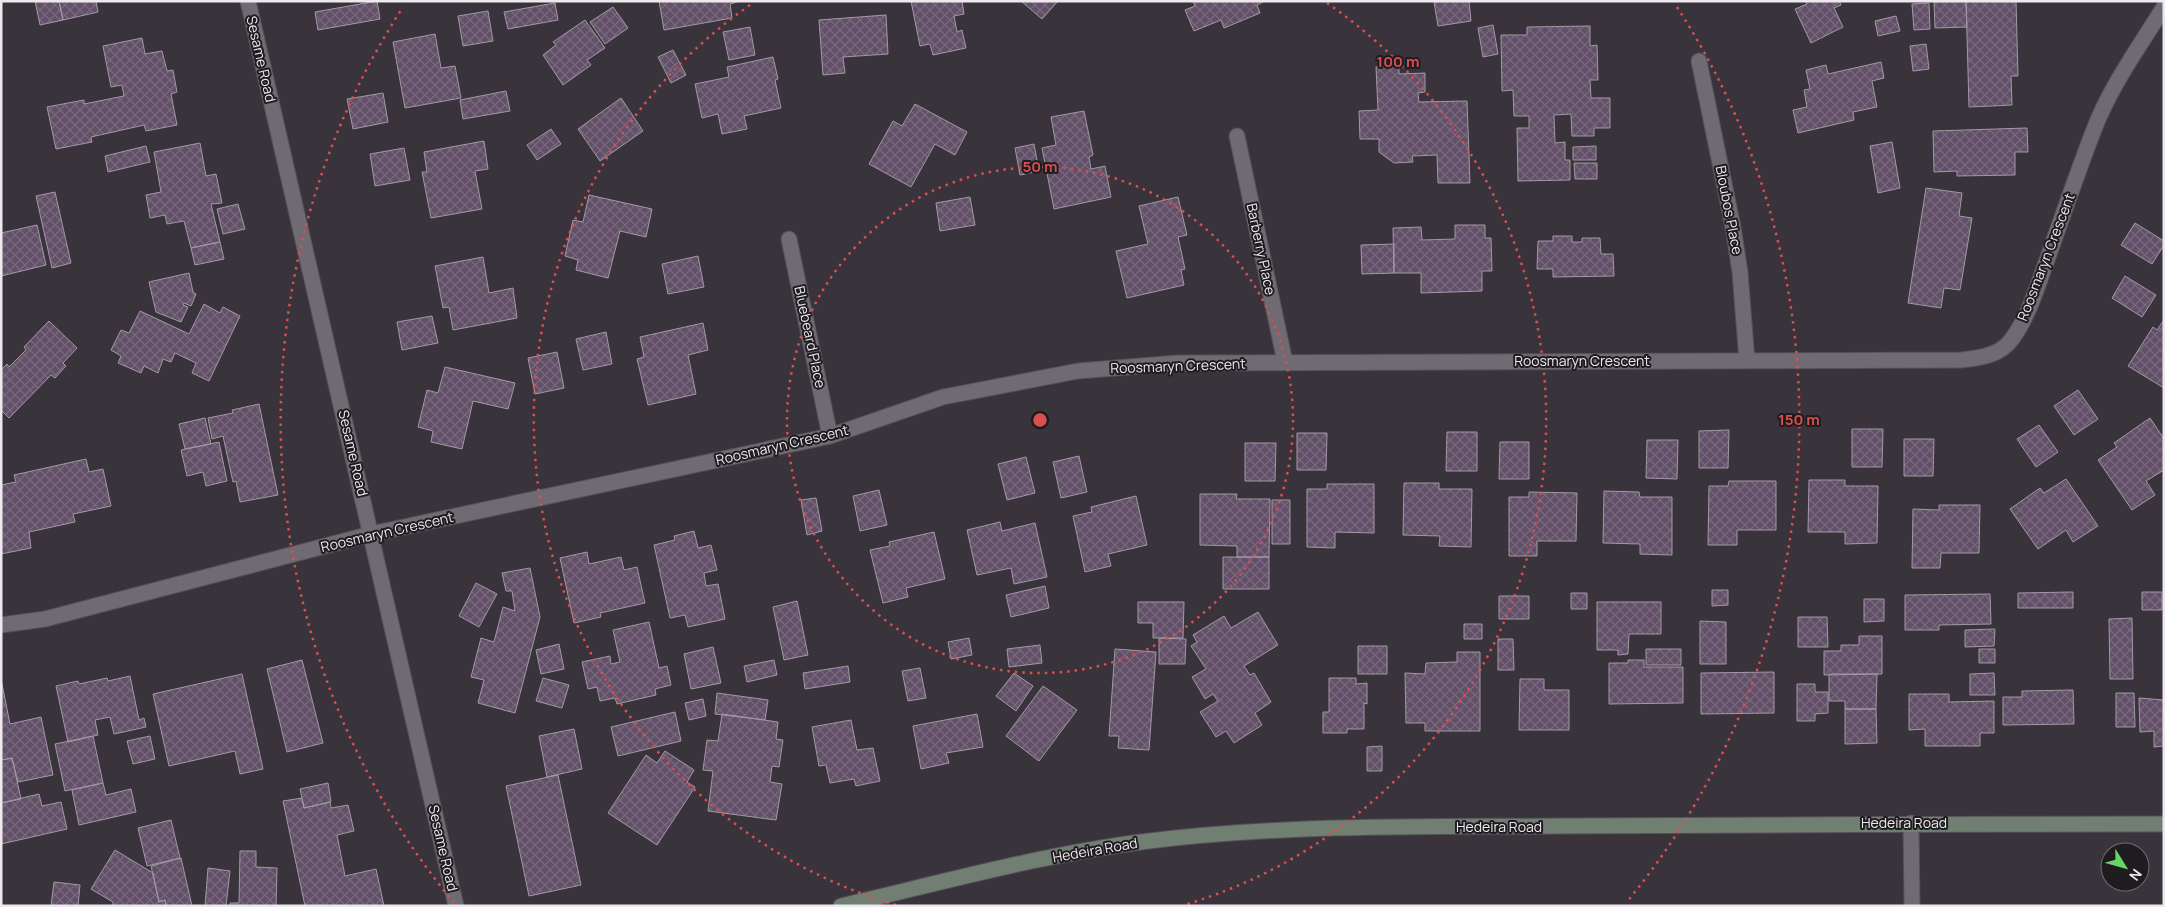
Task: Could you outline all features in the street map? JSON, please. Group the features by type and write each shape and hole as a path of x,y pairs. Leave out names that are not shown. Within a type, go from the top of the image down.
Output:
{"street":[{"name":"Sesame Road","path":"248,1 456,906"},
{"name":"Roosmaryn Crescent","path":"1,625 45,619 371,534 830,436 943,397 1078,371 1178,362 1961,360 1983,358 1999,350 2010,341 2029,307 2094,129 2116,85 2164,7"},
{"name":"Bloubos Place","path":"1699,61 1733,227 1740,272 1747,361"},
{"name":"Barberry Place","path":"1237,136 1285,362"},
{"name":"Bluebeard Place","path":"790,239 830,436"},
{"name":"Hedeira Road","path":"841,906 1060,855 1141,842 1237,832 1357,828 1911,823 2164,824"},
{"path":"1911,823 1912,906"}],"building":[{"path":"35,1 59,1 63,20 40,25"},
{"path":"59,1 96,1 98,12 63,20"},
{"path":"377,1 380,19 318,30 315,12"},
{"path":"659,1 737,2 730,4 732,18 664,30"},
{"path":"911,1 962,1 964,14 954,16 957,32 962,30 966,48 933,55 930,44 920,46"},
{"path":"1021,1 1058,1 1042,19"},
{"path":"1193,1 1265,1 1257,5 1260,13 1224,28 1221,20 1194,31 1185,10 1195,6"},
{"path":"1469,1 1471,21 1438,26 1434,2"},
{"path":"1805,1 1839,1 1841,5 1834,8 1843,27 1811,43 1795,9 1807,4"},
{"path":"1966,1 1967,27 1935,28 1934,2"},
{"path":"1966,1 2016,1 2018,76 2011,76 2012,105 1969,107"},
{"path":"555,3 558,20 508,29 504,12"},
{"path":"1929,3 1930,29 1914,30 1912,4"},
{"path":"613,7 628,28 605,44 590,22"},
{"path":"488,11 493,41 463,46 458,16"},
{"path":"886,15 888,54 843,57 845,73 823,75 819,20"},
{"path":"1896,16 1900,31 1878,36 1875,21"},
{"path":"585,20 605,48 587,60 591,65 563,85 543,55 556,45 553,42"},
{"path":"1493,25 1498,54 1483,57 1478,28"},
{"path":"1590,26 1590,46 1597,45 1598,80 1590,80 1591,98 1610,98 1610,128 1594,128 1594,136 1572,136 1571,114 1554,115 1555,143 1565,142 1565,160 1570,160 1570,180 1518,181 1517,128 1529,128 1529,116 1514,116 1513,90 1502,91 1501,35 1527,35 1527,27"},
{"path":"750,27 755,55 729,60 723,32"},
{"path":"435,34 441,68 455,66 461,98 405,108 393,42"},
{"path":"142,38 145,54 162,51 167,71 173,70 177,92 171,94 177,125 146,131 144,125 91,137 92,142 56,149 47,107 84,100 84,104 124,96 122,85 111,87 103,46"},
{"path":"1926,44 1929,69 1913,71 1910,46"},
{"path":"673,50 686,75 671,83 658,57"},
{"path":"773,57 778,79 775,80 781,108 744,116 747,129 722,134 718,114 702,118 695,84 729,77 727,67"},
{"path":"1881,62 1884,78 1872,81 1877,107 1853,112 1854,120 1798,133 1793,110 1807,107 1804,90 1810,89 1806,70 1826,65 1828,74"},
{"path":"1399,66 1399,74 1425,73 1425,92 1418,93 1419,102 1467,101 1470,183 1438,183 1437,155 1412,156 1413,162 1394,163 1379,152 1379,139 1360,139 1359,111 1378,110 1376,67"},
{"path":"506,91 510,111 463,119 460,100"},
{"path":"383,93 388,122 353,129 347,99"},
{"path":"621,98 643,131 600,161 578,129"},
{"path":"915,104 967,132 955,155 935,144 911,187 869,164 893,121 902,126"},
{"path":"1084,111 1093,155 1089,157 1091,169 1105,166 1111,197 1054,209 1042,148 1056,145 1051,117"},
{"path":"2027,128 2028,152 2015,152 2015,175 1957,176 1957,171 1934,172 1933,131"},
{"path":"551,129 561,144 537,160 527,145"},
{"path":"484,141 488,169 475,171 482,209 431,218 422,172 427,172 424,152"},
{"path":"1892,142 1900,188 1878,193 1870,146"},
{"path":"200,143 206,176 216,174 222,203 211,204 220,242 191,248 184,221 167,224 165,215 150,218 146,195 161,192 154,152"},
{"path":"1034,144 1039,171 1020,175 1015,148"},
{"path":"146,146 150,162 108,172 105,156"},
{"path":"1596,146 1596,160 1573,160 1573,147"},
{"path":"404,148 410,180 375,186 370,154"},
{"path":"1574,163 1597,163 1597,179 1575,179"},
{"path":"1926,188 1962,193 1959,216 1972,218 1960,290 1944,288 1941,308 1908,303"},
{"path":"55,192 71,263 52,268 36,196"},
{"path":"589,195 652,209 646,237 620,231 608,278 576,270 578,260 565,256 573,220 583,222"},
{"path":"970,197 975,225 940,231 936,203"},
{"path":"1178,197 1187,235 1178,237 1185,269 1181,270 1184,285 1127,298 1116,251 1148,244 1139,206"},
{"path":"238,204 245,229 223,234 217,209"},
{"path":"2135,223 2164,241 2164,245 2152,264 2121,245"},
{"path":"37,225 46,265 1,276 1,233"},
{"path":"1455,225 1485,225 1485,238 1491,238 1492,271 1482,271 1482,291 1421,293 1421,273 1394,273 1393,228 1421,227 1422,240 1455,239"},
{"path":"1553,236 1572,236 1572,242 1582,242 1582,238 1600,238 1601,254 1613,254 1614,276 1553,277 1553,269 1537,269 1538,241 1553,241"},
{"path":"220,242 224,259 195,265 191,248"},
{"path":"1394,244 1394,273 1362,274 1361,245"},
{"path":"698,256 704,287 668,294 662,264"},
{"path":"483,257 489,293 513,288 517,318 453,330 449,307 443,308 435,266"},
{"path":"189,273 193,292 196,294 191,306 184,303 183,305 188,307 181,322 156,312 149,282"},
{"path":"2125,276 2156,295 2142,317 2112,298"},
{"path":"204,304 220,313 223,307 240,316 209,381 192,373 196,363 175,353 171,362 163,359 158,373 144,366 141,373 118,363 121,356 111,350 121,330 129,333 140,311 189,334"},
{"path":"432,316 438,343 402,350 397,322"},
{"path":"2164,320 2164,388 2128,366 2153,327 2157,330"},
{"path":"49,321 77,348 63,363 66,366 55,378 51,375 9,418 1,410 1,370 7,364 9,367 26,350 24,347"},
{"path":"703,323 708,350 688,355 696,394 648,405 637,359 644,357 640,337"},
{"path":"606,332 612,364 583,370 576,339"},
{"path":"557,352 564,388 535,394 528,358"},
{"path":"445,367 515,383 508,409 473,401 462,449 431,442 433,431 418,427 427,390 438,393"},
{"path":"2078,390 2098,419 2074,435 2054,406"},
{"path":"259,404 278,495 240,502 236,481 233,482 223,436 212,439 208,418 233,413 232,410"},
{"path":"205,418 211,444 185,449 179,424"},
{"path":"2150,418 2164,439 2164,470 2146,481 2155,495 2132,510 2098,460 2117,447 2114,443"},
{"path":"2039,425 2058,452 2036,467 2017,439"},
{"path":"1852,429 1883,429 1882,467 1852,467"},
{"path":"1729,430 1728,468 1699,468 1699,431"},
{"path":"1447,432 1477,432 1477,471 1446,471"},
{"path":"1297,433 1327,433 1326,470 1297,470"},
{"path":"1904,439 1934,439 1933,476 1904,476"},
{"path":"1647,440 1678,440 1677,479 1646,478"},
{"path":"219,442 227,481 206,486 203,472 187,476 181,450"},
{"path":"1500,442 1529,442 1529,479 1499,479"},
{"path":"1245,443 1276,443 1275,481 1245,481"},
{"path":"1079,456 1087,492 1061,498 1053,462"},
{"path":"1026,457 1035,493 1007,500 998,464"},
{"path":"86,459 89,472 103,469 111,506 73,514 75,522 29,532 31,548 1,554 1,485 16,482 14,475"},
{"path":"2066,479 2098,526 2073,542 2066,530 2038,549 2010,509 2040,488 2044,493"},
{"path":"1809,480 1845,480 1845,486 1878,486 1877,543 1845,544 1845,532 1808,532"},
{"path":"1729,481 1776,481 1776,530 1737,530 1737,545 1708,545 1709,486 1728,486"},
{"path":"1404,483 1439,483 1439,489 1472,489 1471,547 1439,546 1440,536 1403,535"},
{"path":"1327,484 1374,484 1374,533 1335,532 1335,548 1307,547 1307,489 1327,489"},
{"path":"879,490 887,525 860,531 853,496"},
{"path":"1604,491 1639,492 1640,497 1672,497 1672,555 1640,554 1640,544 1603,543"},
{"path":"1529,492 1577,493 1576,541 1537,541 1537,556 1509,556 1509,497 1529,497"},
{"path":"1200,494 1237,494 1236,499 1270,499 1269,557 1237,557 1237,546 1200,545"},
{"path":"1136,496 1147,545 1108,554 1111,566 1085,572 1073,516 1092,512 1091,507"},
{"path":"816,498 822,531 807,535 801,500"},
{"path":"1272,500 1290,500 1290,544 1272,544"},
{"path":"1939,505 1980,505 1979,553 1941,553 1940,568 1912,568 1913,509 1939,510"},
{"path":"1000,522 1002,531 1035,523 1047,577 1014,584 1011,568 977,575 967,530"},
{"path":"694,531 698,548 711,545 717,570 704,573 706,586 718,584 725,619 688,627 685,615 670,618 654,545 675,540 674,536"},
{"path":"934,532 945,579 906,588 908,597 883,603 870,550 890,546 889,542"},
{"path":"587,552 589,564 621,557 624,570 637,567 645,603 600,613 601,617 574,623 560,558"},
{"path":"1223,557 1269,557 1269,589 1223,589"},
{"path":"530,568 540,617 515,713 478,703 484,680 471,677 481,638 494,642 503,607 515,611 512,591 506,591 502,573"},
{"path":"476,583 497,594 479,627 459,616"},
{"path":"1045,586 1049,608 1011,617 1006,595"},
{"path":"1712,590 1728,590 1728,605 1712,606"},
{"path":"2073,592 2073,608 2018,608 2018,593"},
{"path":"2142,592 2162,592 2162,610 2142,610"},
{"path":"1571,593 1587,593 1587,609 1571,609"},
{"path":"1990,594 1991,624 1939,625 1939,630 1905,630 1905,595"},
{"path":"1499,596 1529,596 1529,619 1499,619"},
{"path":"1864,599 1884,599 1884,621 1864,622"},
{"path":"797,601 808,655 784,660 773,607"},
{"path":"1138,602 1184,602 1183,638 1153,638 1153,623 1138,623"},
{"path":"1597,602 1661,602 1661,634 1629,634 1628,654 1618,655 1618,650 1597,650"},
{"path":"1258,612 1278,645 1244,666 1250,675 1254,673 1271,702 1255,713 1262,725 1234,743 1226,731 1216,737 1200,712 1218,701 1213,694 1205,699 1192,677 1206,669 1191,646 1197,642 1193,635 1224,616 1231,628"},
{"path":"1798,617 1827,617 1828,647 1798,647"},
{"path":"2132,618 2133,679 2110,679 2109,619"},
{"path":"1700,621 1726,622 1726,664 1700,664"},
{"path":"649,622 659,668 667,666 671,685 655,689 656,695 617,704 615,698 600,701 597,687 588,689 582,662 610,656 611,664 620,662 613,630"},
{"path":"1464,624 1482,624 1482,639 1464,639"},
{"path":"1995,629 1994,646 1965,647 1965,630"},
{"path":"1859,636 1882,636 1882,674 1824,675 1824,651 1841,651 1841,645 1859,645"},
{"path":"969,638 972,655 951,659 948,642"},
{"path":"1159,638 1186,639 1185,664 1159,664"},
{"path":"1498,639 1513,639 1514,670 1498,670"},
{"path":"559,644 564,669 541,674 536,650"},
{"path":"1040,645 1042,663 1009,667 1007,649"},
{"path":"1358,646 1387,646 1387,674 1358,674"},
{"path":"713,647 721,683 691,689 684,654"},
{"path":"1115,649 1156,652 1149,750 1118,748 1119,736 1109,736"},
{"path":"1646,649 1681,649 1681,665 1646,665"},
{"path":"1979,649 1995,649 1995,663 1979,663"},
{"path":"1457,652 1480,652 1480,731 1425,731 1425,723 1406,723 1405,673 1425,674 1426,663 1457,662"},
{"path":"302,660 323,743 287,752 267,669"},
{"path":"774,660 777,675 747,682 744,666"},
{"path":"1628,660 1644,660 1644,667 1683,667 1683,703 1609,704 1609,663 1628,663"},
{"path":"848,666 850,682 805,689 803,673"},
{"path":"920,668 926,698 908,701 902,671"},
{"path":"1774,672 1774,713 1701,714 1701,673"},
{"path":"1014,673 1033,686 1016,711 996,696"},
{"path":"1994,673 1995,695 1970,695 1970,674"},
{"path":"242,674 263,769 240,774 235,751 169,766 153,694"},
{"path":"1829,674 1877,674 1876,709 1845,709 1845,701 1829,701"},
{"path":"130,676 139,720 144,718 146,727 114,734 110,717 95,720 98,735 68,742 56,686 78,681 79,684 107,678 108,681"},
{"path":"543,678 569,685 562,708 536,701"},
{"path":"1329,678 1356,678 1356,684 1367,683 1367,704 1364,703 1364,729 1347,729 1347,733 1323,733 1323,712 1329,712"},
{"path":"1520,679 1544,679 1544,690 1569,690 1569,730 1519,730"},
{"path":"2,684 10,724 41,717 53,775 18,782 12,758 1,760"},
{"path":"1797,684 1815,684 1815,692 1828,692 1828,713 1815,714 1815,721 1797,721"},
{"path":"1043,686 1077,710 1039,761 1006,736"},
{"path":"2073,690 2074,724 2003,725 2003,697 2022,697 2022,691"},
{"path":"717,693 768,700 765,720 715,714"},
{"path":"2116,693 2134,693 2135,727 2116,727"},
{"path":"1909,694 1949,694 1949,702 1994,701 1994,733 1980,733 1980,746 1925,746 1925,729 1909,730"},
{"path":"2139,698 2164,700 2164,746 2154,747 2154,731 2140,732"},
{"path":"703,699 706,716 689,720 685,703"},
{"path":"1845,709 1876,709 1877,743 1845,744"},
{"path":"675,712 681,741 618,756 611,727"},
{"path":"722,714 778,722 776,739 783,740 779,767 772,766 770,782 782,784 776,820 708,811 713,771 703,770 707,740 718,741"},
{"path":"977,714 983,747 946,753 949,763 921,769 913,726"},
{"path":"851,720 857,750 873,748 880,781 856,786 854,779 830,783 826,765 819,766 812,727"},
{"path":"574,729 582,769 547,777 539,736"},
{"path":"93,736 103,783 65,791 55,744"},
{"path":"150,736 155,759 133,764 127,741"},
{"path":"1382,746 1382,771 1367,771 1367,747"},
{"path":"665,751 694,770 687,782 695,787 657,845 608,813 646,755 657,763"},
{"path":"12,758 21,799 1,803 1,760"},
{"path":"558,775 581,885 529,896 506,786"},
{"path":"103,783 106,795 131,789 136,812 79,825 72,790"},
{"path":"328,783 331,802 304,808 300,789"},
{"path":"39,794 42,806 61,802 67,829 1,844 1,803"},
{"path":"302,798 304,808 330,802 331,808 348,805 354,831 337,835 345,876 376,869 384,906 305,906 283,801"},
{"path":"171,820 180,858 147,866 138,828"},
{"path":"115,850 153,873 159,902 165,900 166,906 113,906 113,902 91,889"},
{"path":"240,851 256,851 256,867 277,868 276,906 230,906 230,903 239,903"},
{"path":"181,858 192,906 166,906 165,900 159,902 151,866"},
{"path":"208,868 230,871 226,906 205,906"},
{"path":"54,882 80,885 78,906 51,906"}]}
